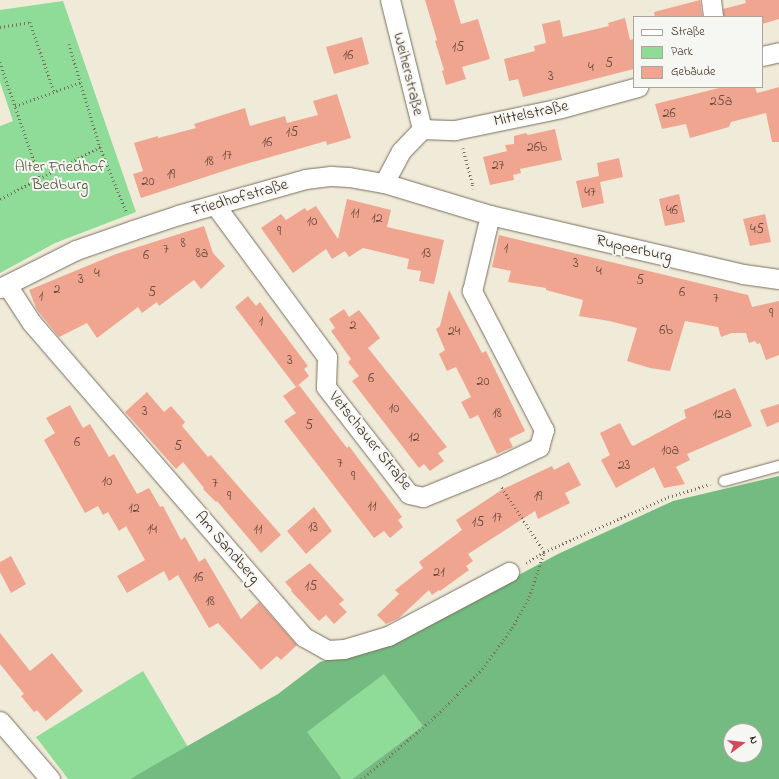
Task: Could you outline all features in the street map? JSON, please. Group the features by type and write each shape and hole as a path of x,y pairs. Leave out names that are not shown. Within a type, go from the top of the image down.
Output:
{"street":[{"name":"Weiherstraße","path":"384,183 400,151 422,129 390,0"},
{"path":"711,0 713,16"},
{"path":"763,56 779,52"},
{"name":"Mittelstraße","path":"422,129 455,130 561,108 634,88"},
{"name":"Friedhofstraße","path":"3,287 76,250 133,230 305,179 349,177 384,183 490,215"},
{"name":"Vetschauer Straße","path":"215,205 327,356 326,387 409,494 422,497 539,447 544,430 472,291 490,215"},
{"name":"Rupperburg","path":"490,215 736,272 779,279"},
{"name":"Am Sandberg","path":"3,287 31,322 304,637 327,650 344,648 388,636 509,572"},
{"path":"0,721 50,779"}],"lane":[{"path":"724,481 779,466"}],"path":[{"path":"0,27 30,22 54,91"},
{"path":"69,44 100,147 133,230"},
{"path":"0,62 40,178"},
{"path":"15,106 81,82"},
{"path":"465,128 463,150 473,185 468,209"},
{"path":"0,199 100,147"},
{"path":"490,469 544,552"},
{"path":"509,572 544,552 668,497 724,481"},
{"path":"361,779 383,762 440,712 482,669 512,628 529,597 544,552"}],"green space":[{"name":"Alter Friedhof Bedburg","path":"63,1 136,212 55,243 0,273 0,126 13,121 0,82 0,10"},
{"path":"779,476 779,779 352,779 423,726 384,674 307,732 342,779 130,779 278,694 320,662 396,641 558,554 673,501"},
{"path":"143,671 188,747 130,779 68,779 36,737"},
{"path":"384,673 423,726 352,779 342,779 306,732"}],"building":[{"path":"425,0 454,0 461,24 478,19 490,59 462,67 466,79 446,85 442,71 444,70 435,41 437,40"},
{"path":"700,0 702,16 655,16 654,12"},
{"path":"745,0 779,0 779,19 763,24 763,16 724,16 723,9 746,3"},
{"path":"625,18 630,40 633,39 633,69 523,97 518,79 509,81 504,59 535,51 534,46 546,43 542,24 560,20 563,37 609,26 608,23"},
{"path":"362,37 369,64 334,74 326,47"},
{"path":"779,87 779,142 772,142 766,113 731,122 729,127 690,138 686,124 662,129 655,104 719,88 755,88 757,93"},
{"path":"337,94 351,138 327,145 326,141 239,166 141,198 133,174 143,171 134,143 196,128 194,124 245,108 250,126 285,116 287,123 318,115 313,101"},
{"path":"555,129 562,160 520,169 521,173 513,175 514,180 490,185 483,157 507,151 505,145 514,144 514,136 526,133 528,135"},
{"path":"619,158 623,177 600,182 604,203 582,208 576,181 599,176 597,163"},
{"path":"679,194 685,222 665,226 659,199"},
{"path":"347,199 391,210 387,227 444,240 434,284 419,281 421,271 407,269 409,259 363,248 349,257 345,251 332,259 326,249 293,273 261,228 281,214 286,220 305,208 307,211 316,206 338,239"},
{"path":"765,214 771,242 750,246 743,219"},
{"path":"204,226 213,253 225,266 201,289 194,280 159,306 157,302 142,313 138,307 97,338 87,323 59,337 37,310 29,290 116,254"},
{"path":"499,235 748,295 752,307 779,301 779,355 766,360 760,343 757,344 755,341 749,343 746,333 732,333 721,337 718,327 685,321 670,371 650,368 627,361 637,328 579,316 583,300 546,290 546,288 508,282 511,271 492,267"},
{"path":"449,290 482,353 486,351 525,431 509,439 513,447 497,454 478,415 470,419 461,402 471,397 456,367 447,371 439,354 445,350 436,329 440,326"},
{"path":"248,296 256,306 260,302 308,366 304,369 309,376 296,387 235,307"},
{"path":"344,309 349,317 359,310 370,324 380,338 368,348 447,447 438,453 444,461 430,471 424,464 419,468 352,381 359,376 348,362 351,359 331,331 335,328 329,319"},
{"path":"299,385 347,448 349,446 402,517 398,520 403,527 390,538 384,531 374,538 284,421 296,413 283,396"},
{"path":"735,388 752,426 687,454 690,460 676,467 685,484 664,488 654,467 616,488 601,460 610,455 600,433 620,423 633,446 686,418 684,410"},
{"path":"147,392 164,412 171,406 185,422 182,426 208,457 211,455 281,535 261,553 217,501 216,502 203,489 204,488 183,462 176,469 125,412"},
{"path":"779,404 779,422 767,427 760,410"},
{"path":"70,405 83,428 90,424 109,457 114,454 137,494 149,488 160,507 163,506 181,540 185,537 199,562 205,558 241,619 259,602 297,645 281,660 277,656 261,670 218,623 209,628 178,575 169,581 164,571 127,593 117,576 145,560 126,526 119,531 108,512 103,515 98,506 85,513 44,440 55,433 46,418"},
{"path":"569,462 581,485 565,493 570,503 538,519 535,511 468,554 473,561 466,566 469,570 432,595 429,590 399,618 386,624 377,615 399,594 395,590 423,568 419,562 462,530 456,520 503,489 552,466 554,470"},
{"path":"314,507 332,531 306,554 287,531"},
{"path":"11,556 26,584 11,593 0,572 0,562"},
{"path":"310,563 344,600 339,604 347,612 334,624 326,615 319,621 291,591 292,590 285,582"},
{"path":"0,633 30,671 52,653 83,691 46,721 37,710 34,712 21,696 24,694 0,664"}]}
